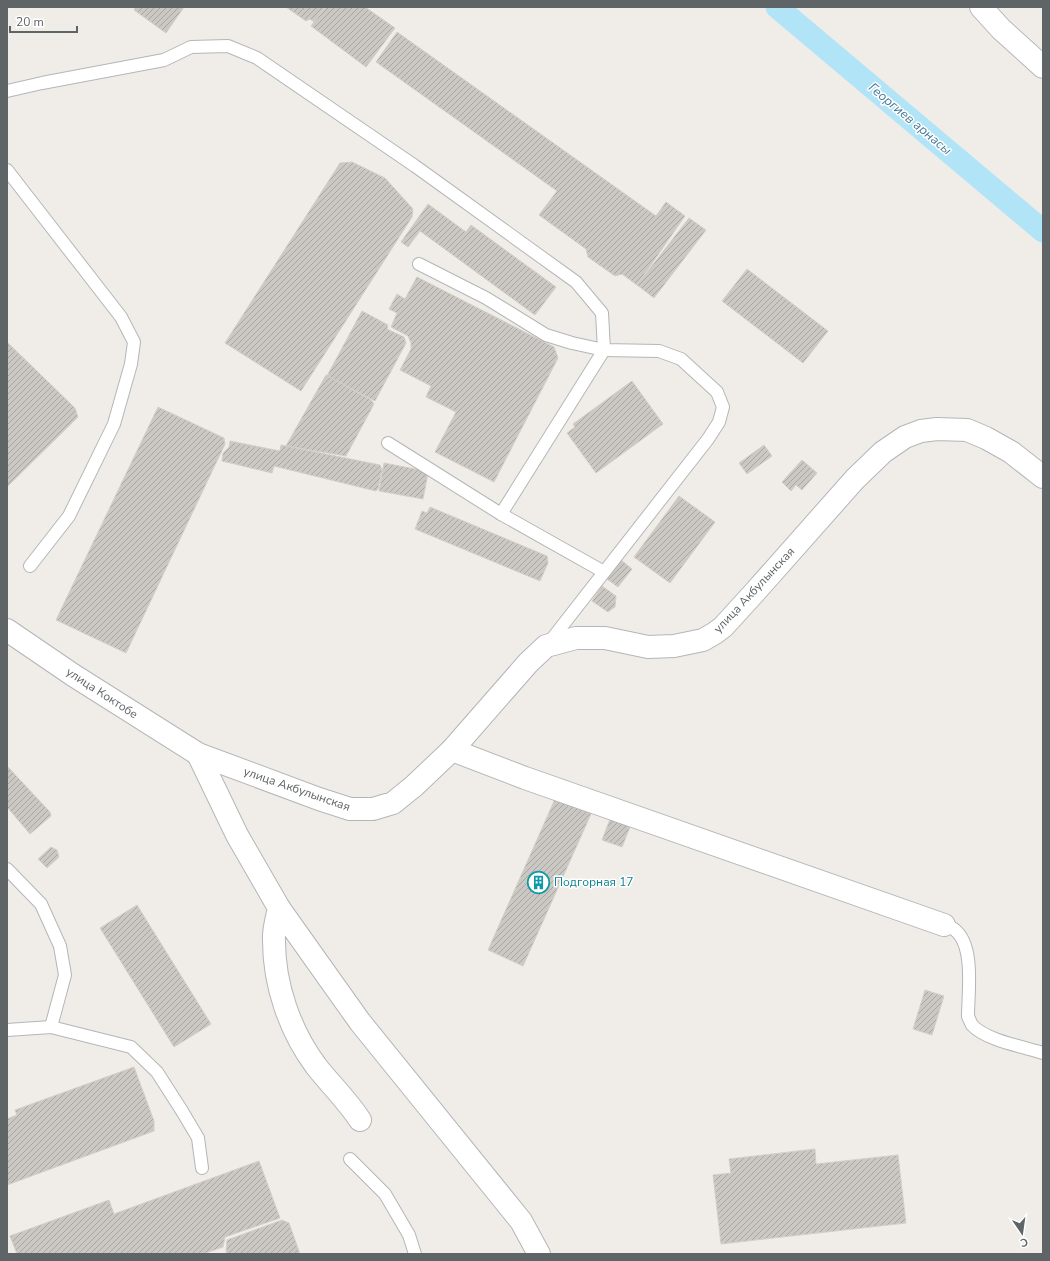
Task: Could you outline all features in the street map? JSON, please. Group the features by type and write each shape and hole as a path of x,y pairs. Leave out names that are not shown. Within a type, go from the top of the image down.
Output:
{"street":[{"path":"981,7 1001,29 1043,67"},
{"name":"улица Акбулынская","path":"198,754 350,809 373,809 393,802 414,786 452,750 528,662 546,646 576,638 606,638 648,647 674,646 702,640 715,633 723,627 754,593 855,479 883,452 905,438 920,431 937,429 967,430 986,438 1011,452 1043,477"},
{"name":"улица Коктобе","path":"7,630 73,675 198,754"},
{"path":"452,750 532,781 944,925"},
{"path":"198,754 237,835 279,908 360,1022 522,1221 539,1254"},
{"path":"279,908 273,940 278,982 294,1029 316,1065 360,1120"}],"lane":[{"path":"7,91 164,60 191,47 228,46 257,58 415,166 576,282 602,313 604,350 501,514"},
{"path":"7,170 121,317 134,342 131,364 114,424 69,516 30,566"},
{"path":"419,264 486,298 546,335 572,344 604,350 659,351 681,359 717,392 723,407 719,422 708,439 546,646"},
{"path":"388,444 501,514 604,572"},
{"path":"7,868 41,904 60,946 65,975 51,1027"},
{"path":"944,925 954,929 962,938 968,957 968,1016 972,1025 990,1037 1043,1053"},
{"path":"7,1030 51,1027 131,1047 157,1072 198,1138 202,1168"},
{"path":"350,1160 385,1194 410,1235 415,1254"}],"building":[{"path":"136,7 184,7 166,33 134,10"},
{"path":"286,7 325,7 314,22 310,19 306,21"},
{"path":"326,7 365,7 395,28 366,67 311,26"},
{"path":"397,32 656,216 666,202 685,216 637,285 622,274 615,276 588,257 586,249 539,215 557,191 376,62"},
{"path":"352,162 385,178 413,209 412,217 301,391 225,343 340,163"},
{"path":"428,204 466,232 471,225 556,287 535,315 420,231 408,247 401,242"},
{"path":"689,218 706,230 654,298 637,285"},
{"path":"747,269 828,331 803,363 722,301"},
{"path":"417,277 554,347 558,358 494,482 435,452 456,412 426,397 431,386 400,370 411,349 411,343 408,336 391,327 397,313 389,309 397,294 405,299"},
{"path":"362,311 388,325 387,329 404,337 406,343 375,401 327,376"},
{"path":"7,342 75,408 78,417 7,487"},
{"path":"326,375 371,400 374,404 346,456 286,446"},
{"path":"632,381 663,424 596,473 567,433 575,427 573,424"},
{"path":"158,407 224,438 225,444 126,653 56,620"},
{"path":"230,441 280,451 281,445 380,465 382,470 378,489 376,491 274,466 272,473 222,461 223,453 229,447"},
{"path":"764,445 772,456 747,474 739,463"},
{"path":"802,460 817,473 802,490 796,485 791,491 782,482"},
{"path":"384,463 425,471 428,473 423,499 379,491"},
{"path":"679,496 715,522 670,583 634,557"},
{"path":"430,507 547,556 548,563 540,581 415,529 422,511 427,513"},
{"path":"621,560 632,569 618,587 607,579"},
{"path":"602,586 616,596 615,607 608,612 592,601"},
{"path":"7,766 50,812 51,816 30,834 7,807"},
{"name":"Подгорная 17","path":"555,799 591,814 523,966 488,950"},
{"path":"612,814 632,822 622,847 602,840"},
{"path":"51,847 57,850 59,857 47,868 38,859"},
{"path":"137,905 211,1024 174,1047 100,928"},
{"path":"925,990 944,996 932,1035 913,1029"},
{"path":"134,1067 154,1121 154,1131 7,1185 7,1119 17,1115 15,1110"},
{"path":"815,1149 816,1164 898,1155 906,1223 721,1244 713,1175 731,1173 729,1159"},
{"path":"259,1161 280,1218 225,1237 223,1247 203,1254 17,1254 10,1236 109,1200 114,1214"},
{"path":"282,1220 289,1223 300,1254 227,1254 227,1240"}],"waterway":[{"name":"Георгиев арнасы","path":"777,7 1043,231"}],"place":[{"name":"Подгорная 17","path":"539,882"}]}
